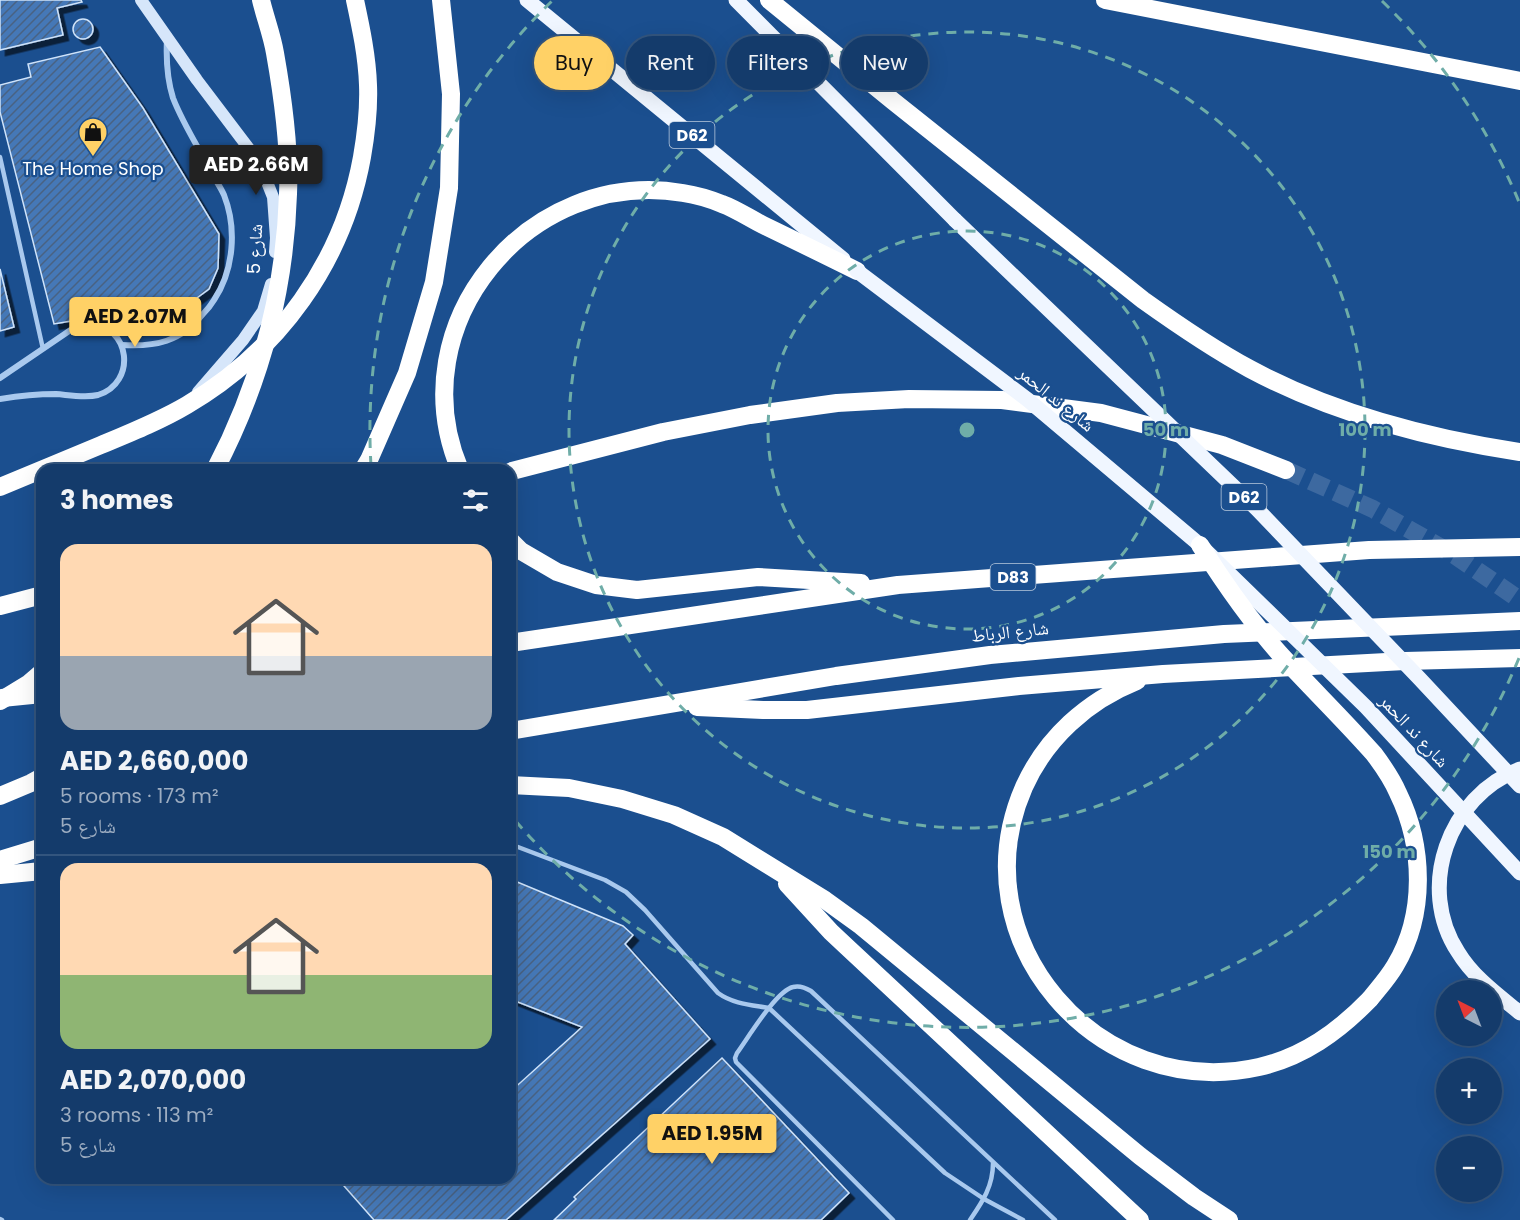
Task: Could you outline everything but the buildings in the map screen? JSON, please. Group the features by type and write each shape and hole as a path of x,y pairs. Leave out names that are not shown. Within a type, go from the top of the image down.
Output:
{"highway":[{"path":"218,464 246,403 257,369 268,334 282,264 288,193 285,121 275,51 261,0"},
{"path":"56,464 133,432 186,405 227,379 263,347 295,311 321,271 343,227 357,181 366,134 368,86 364,38 355,0"},
{"path":"367,464 407,373 434,282 449,188 450,165 451,94 441,0"},
{"path":"769,0 1143,300 1214,349 1291,389 1374,420 1431,436 1520,452"},
{"path":"1105,0 1520,81"},
{"path":"457,464 452,452 444,412 445,371 455,330 471,292 496,259 526,231 562,209 601,196 642,190 683,193 723,204 857,271"},
{"path":"516,470 663,432 750,415 837,403 909,399 1002,400 1101,413 1221,445 1286,470"},
{"path":"0,487 36,472"},
{"path":"1162,674 1135,682 1109,694 1085,710 1063,729 1035,767 1018,802 1009,839 1007,886 1012,915 1033,968 1066,1010 1108,1043 1130,1055 1155,1064 1181,1069 1207,1072 1259,1067 1308,1049 1331,1035 1370,999 1395,967 1406,943 1417,891 1418,865 1407,813 1387,772 1374,754 1253,622 1224,584 1200,545"},
{"path":"516,546 557,572 596,585 637,590 758,578 898,585"},
{"name":"D83","path":"516,642 898,585 1369,550 1520,547"},
{"path":"0,606 36,597"},
{"name":"شارع الرباط","path":"516,730 836,676 990,655 1224,634 1520,621"},
{"path":"666,705 763,711 807,710 1019,686 1162,674 1405,661 1520,658"},
{"path":"0,700 36,677"},
{"path":"0,700 36,695"},
{"path":"0,796 36,780"},
{"path":"516,785 569,788 622,799 674,815 723,837 770,865 861,926 1140,1156 1229,1220"},
{"path":"0,860 36,849"},
{"path":"770,865 831,932 1140,1220"},
{"path":"0,875 36,872"}],"main road":[{"name":"شارع ند الحمر","path":"527,0 857,271 1028,400 1200,545 1366,707 1520,873"},
{"name":"D62","path":"736,0 955,220 1257,509 1520,786"},
{"path":"1520,770 1498,780 1483,792 1457,822 1448,841 1439,881 1444,922 1458,953 1485,984 1520,1013"}],"street":[{"name":"شارع 5","path":"141,0 167,39 259,162 273,197 276,238 273,279 263,311 243,340 186,405"},
{"path":"122,345 159,344 176,338 198,321 215,300 226,274 232,248 231,220 224,194 173,98 167,68 167,39"},
{"path":"0,378 75,327 88,324 102,327 113,334 122,345 125,360 121,375 111,388 97,395 43,395 0,399"}],"lane":[{"path":"0,157 43,349"},
{"path":"516,846 605,880 627,892 718,993 735,1002 769,1008 936,1166 1013,1218 1023,1220"},
{"path":"893,1220 736,1062 737,1053 769,1008 787,989 806,988 811,991 1055,1220"},
{"path":"970,1220 990,1185 993,1162"}],"tunnel":[{"path":"1286,470 1373,509 1456,556 1520,600"}],"place":[{"name":"The Home Shop","path":"93,158"}]}
